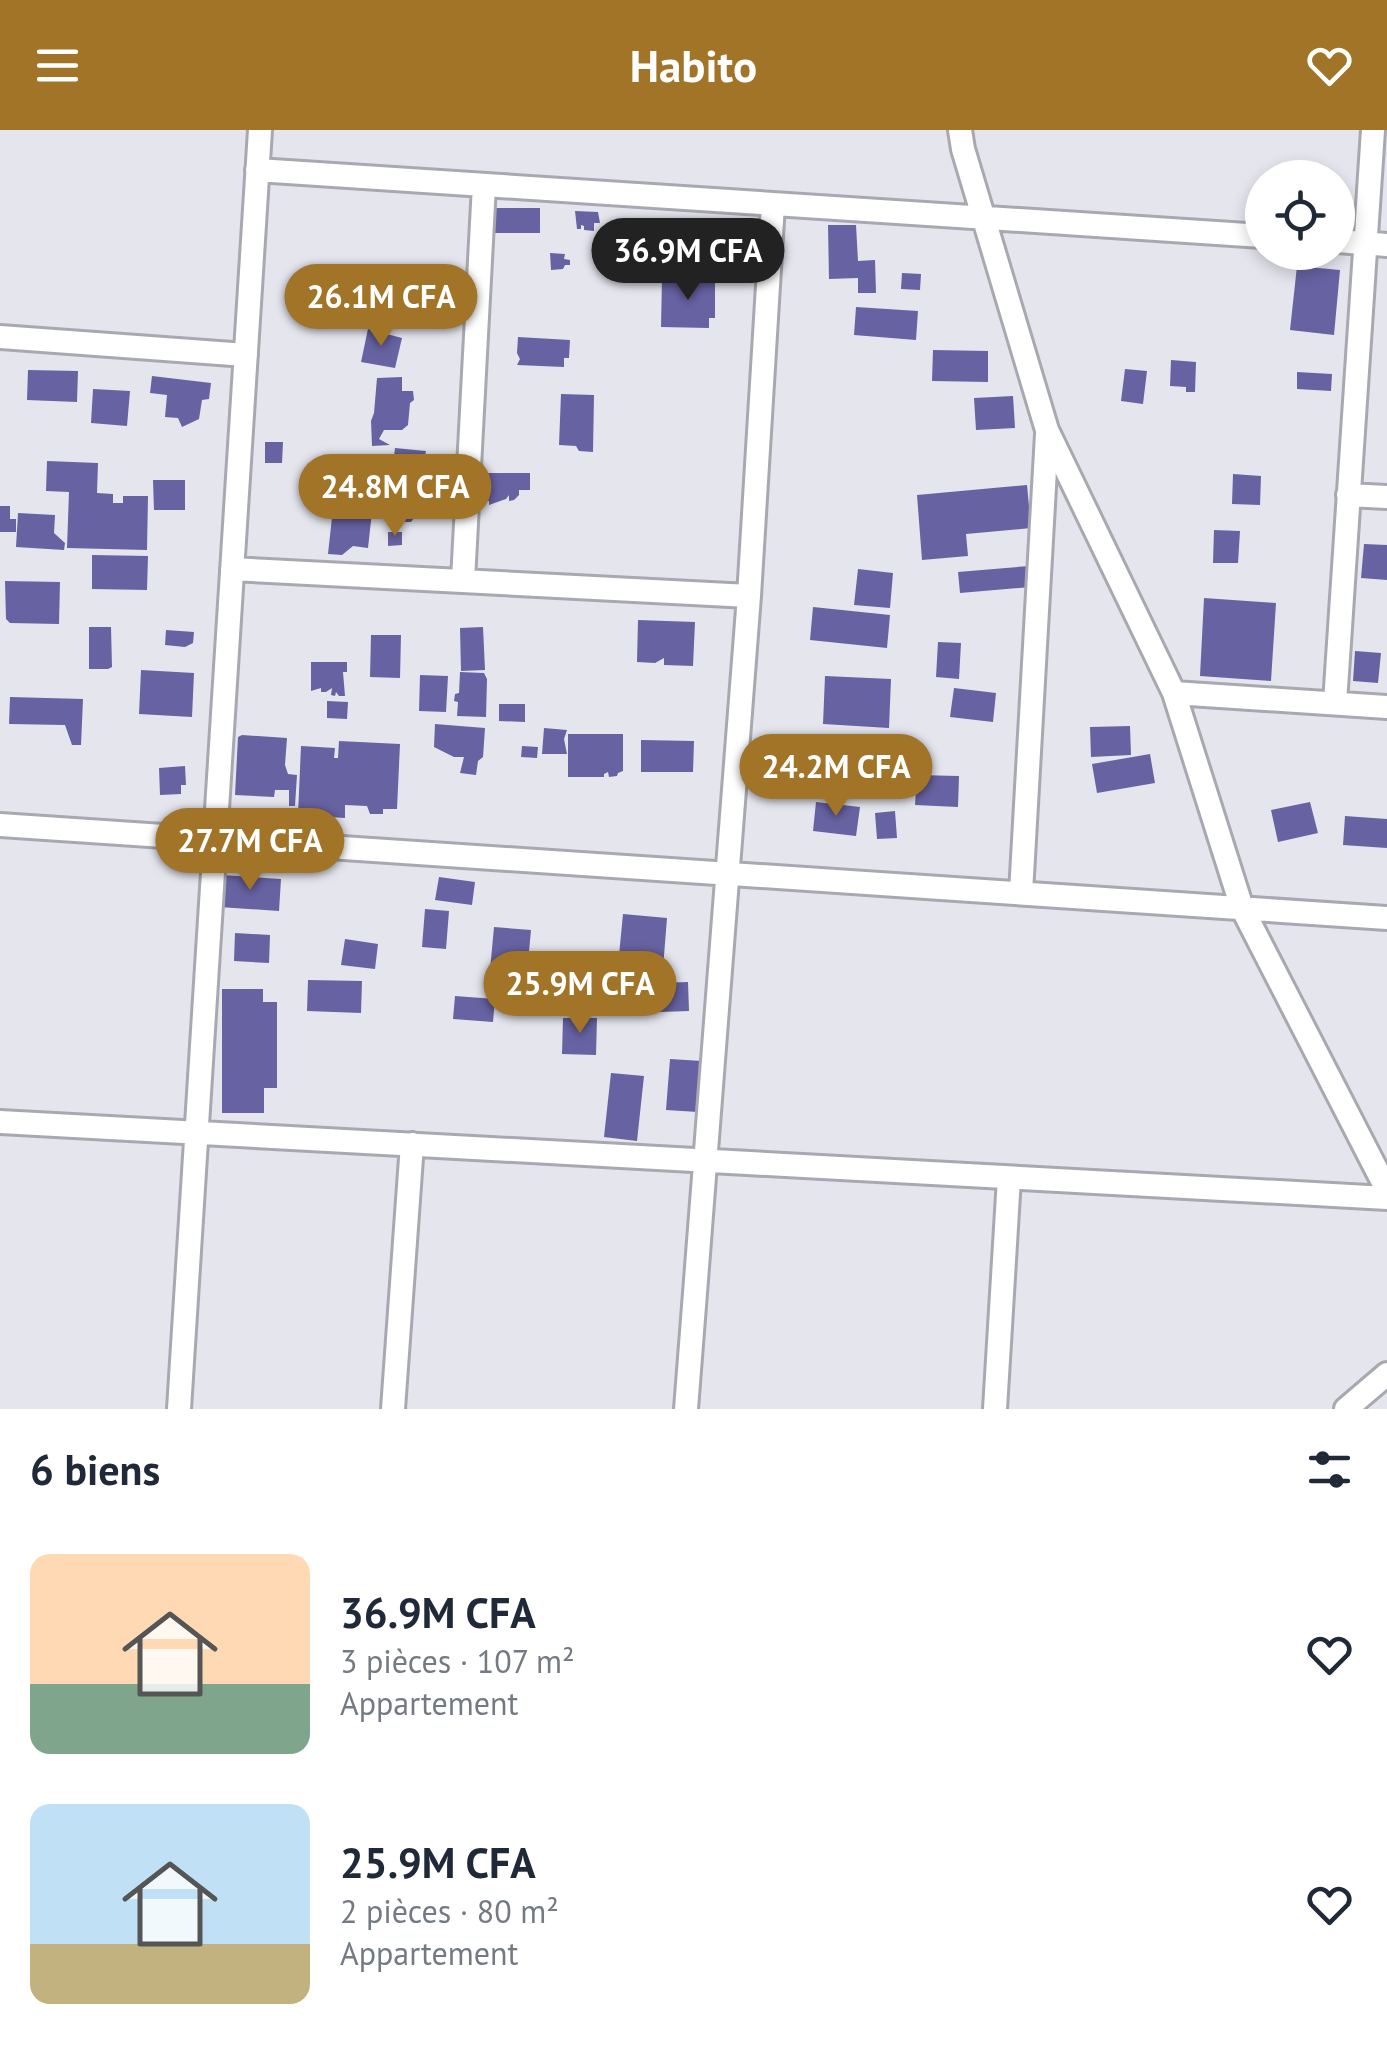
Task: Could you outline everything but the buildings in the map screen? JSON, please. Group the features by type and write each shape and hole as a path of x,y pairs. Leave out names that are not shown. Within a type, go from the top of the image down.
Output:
{"street":[{"path":"179,1409 260,130"},
{"path":"960,130 1047,430 1174,692 1242,908 1387,1190"},
{"path":"1334,703 1348,495 1376,244 1373,130"},
{"path":"257,170 1245,235"},
{"path":"463,580 484,184"},
{"path":"686,1409 749,596 773,204"},
{"path":"0,337 246,355"},
{"path":"1021,893 1047,430"},
{"path":"1348,495 1387,497"},
{"path":"232,569 749,596"},
{"path":"1174,692 1387,707"},
{"path":"0,824 1387,918"},
{"path":"0,1122 1387,1198"},
{"path":"393,1409 412,1144"},
{"path":"995,1409 1009,1178"},
{"path":"1346,1409 1387,1374"}]}
